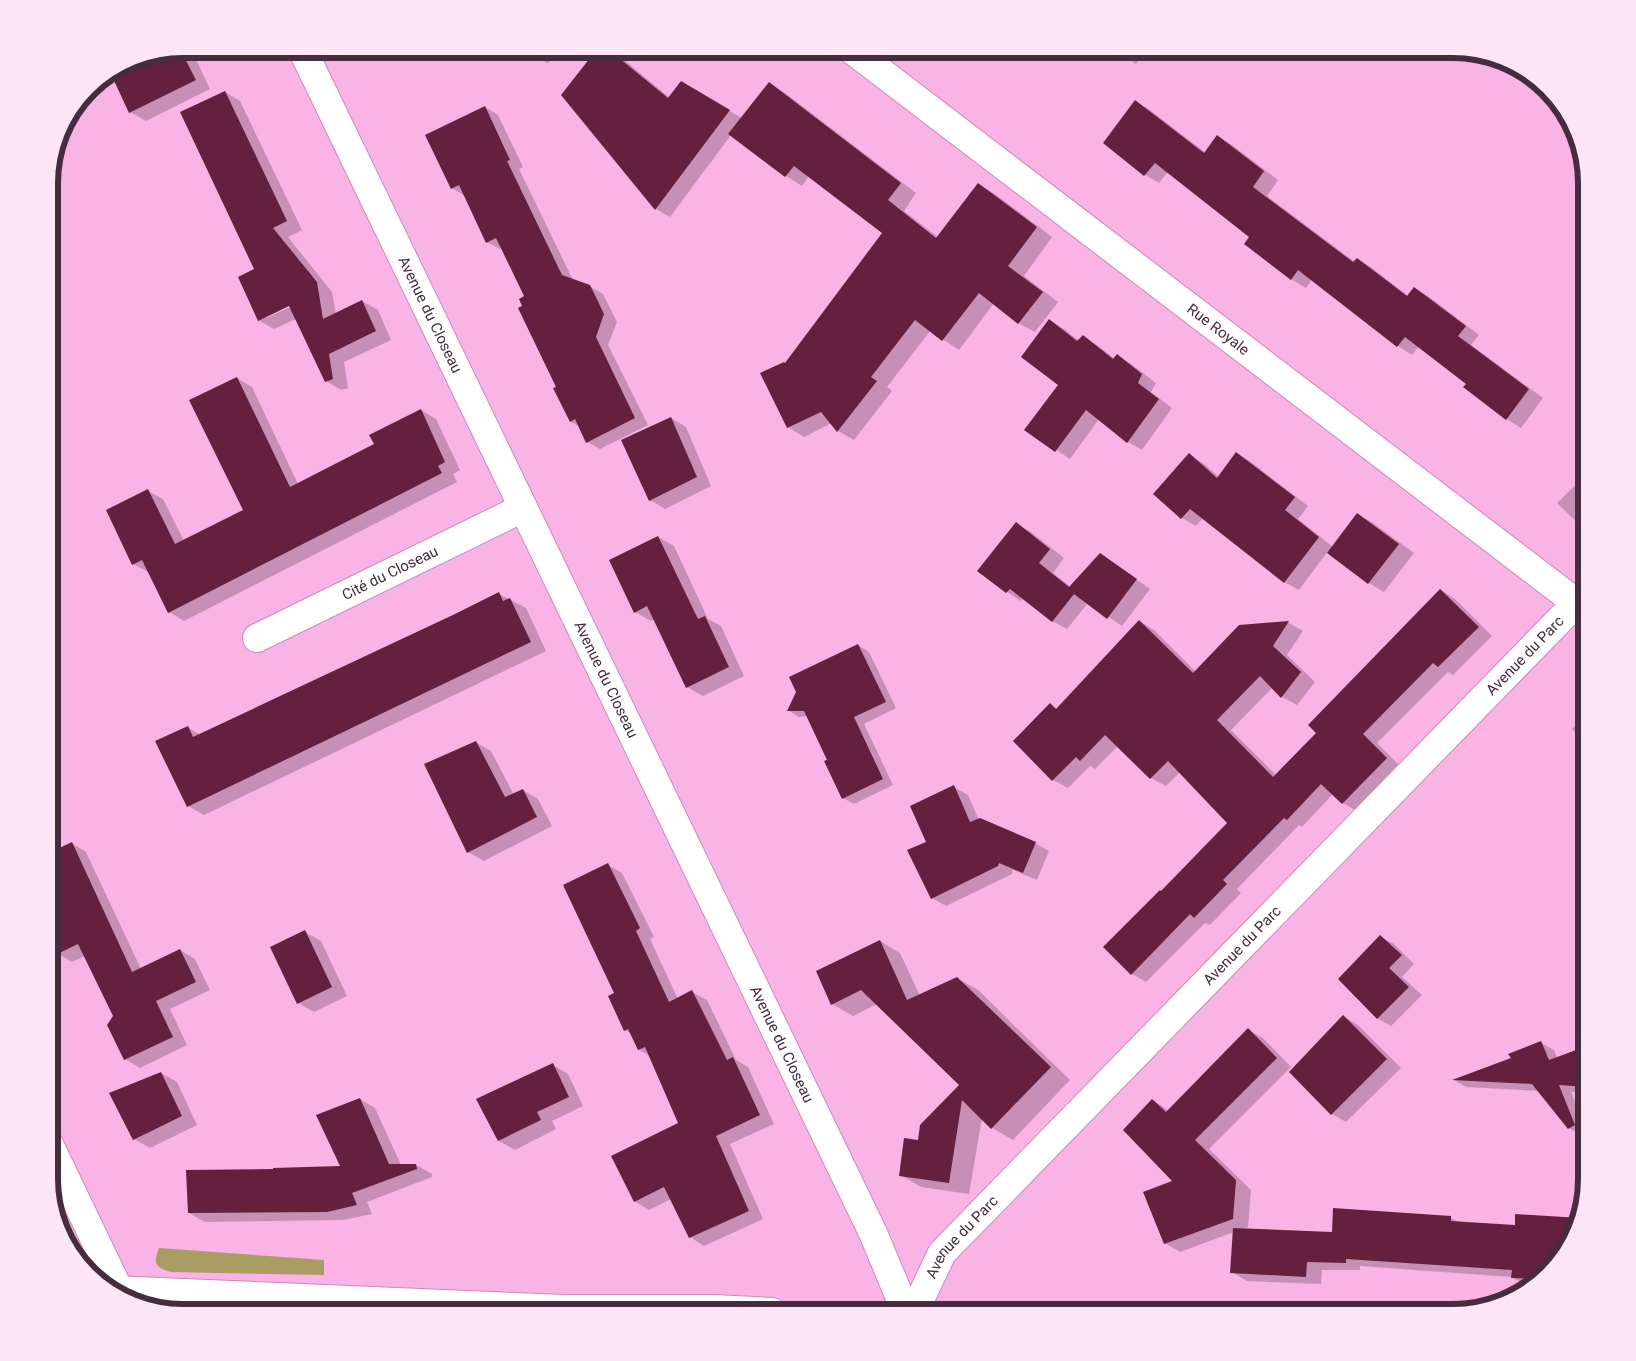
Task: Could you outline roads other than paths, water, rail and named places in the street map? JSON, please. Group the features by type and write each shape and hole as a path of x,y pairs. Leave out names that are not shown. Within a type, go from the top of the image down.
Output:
{"street":[{"name":"Avenue du Closeau","path":"306,58 874,1233 903,1304"},
{"name":"Rue Royale","path":"863,58 1578,598"},
{"name":"Cité du Closeau","path":"257,638 523,508"},
{"name":"Avenue du Parc","path":"918,1304 942,1253 1578,607"},
{"path":"58,1164 113,1283"},
{"path":"127,1290 432,1304"}]}
